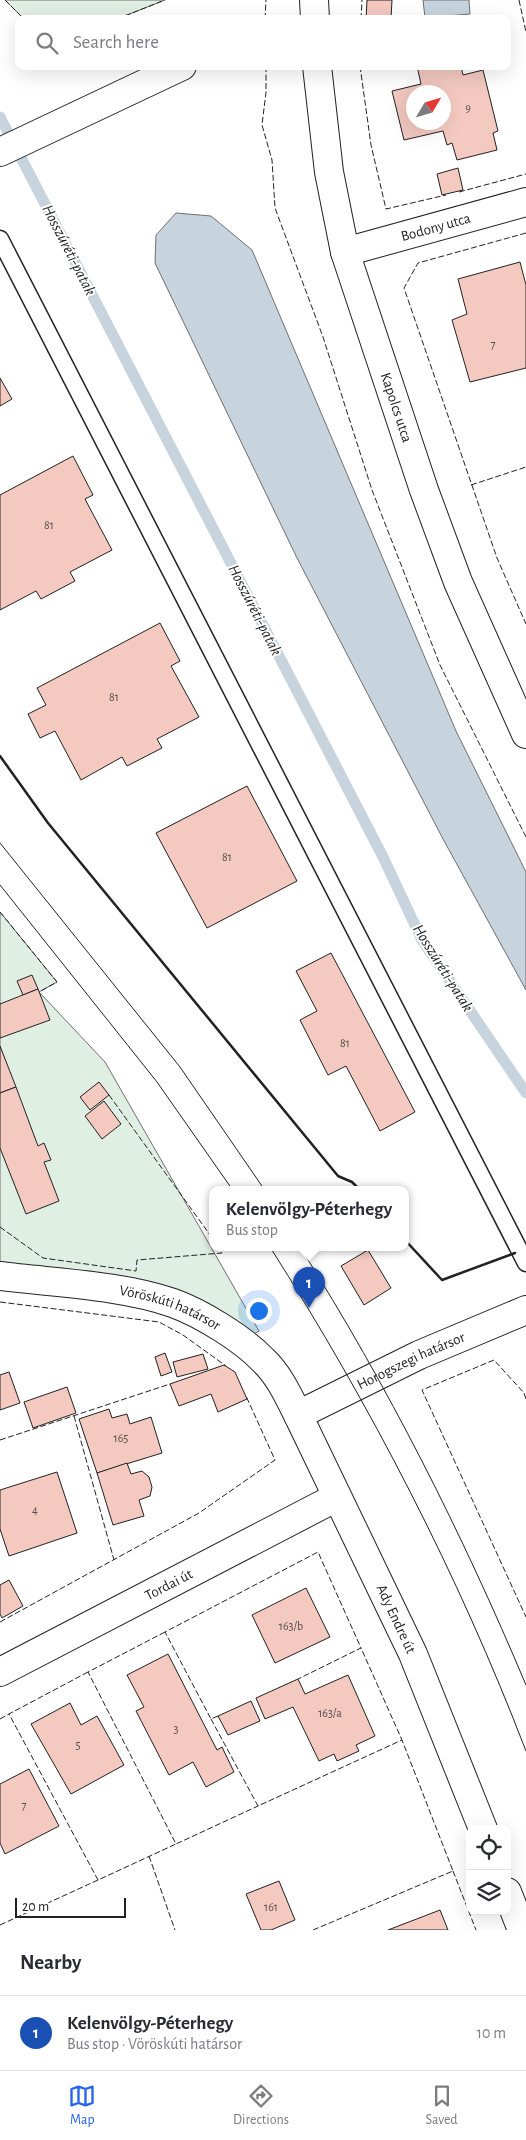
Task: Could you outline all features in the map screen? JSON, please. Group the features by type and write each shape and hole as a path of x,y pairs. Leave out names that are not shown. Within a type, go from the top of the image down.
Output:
{"street":[{"path":"314,0 315,15"},
{"path":"0,152 173,70"},
{"name":"Kapolcs utca","path":"317,70 329,172 345,252 424,490 458,582 524,724"},
{"name":"Bodony utca","path":"345,252 526,202"},
{"name":"Vöröskúti határsor","path":"0,1276 129,1292 174,1303 242,1341 264,1360 281,1382 298,1414"},
{"name":"Horogszegi határsor","path":"298,1414 419,1355 526,1310"},
{"name":"Ady Endre út","path":"298,1414 413,1654 481,1825"},
{"name":"Tordai út","path":"0,1672 337,1497"},
{"path":"511,1902 522,1930"}],"lane":[{"path":"0,239 526,1263"}],"green space":[{"path":"5,0 165,0 127,15 20,15"},
{"path":"0,912 57,982 39,992 105,1062 209,1244 209,1251 213,1251 259,1331 242,1341 216,1325 0,1276"}],"shaded area":[{"path":"423,0 469,0 470,14 425,15"},
{"path":"176,213 211,216 252,250 456,731 526,872 526,990 443,839 296,556 155,263 156,235"}],"building":[{"path":"367,0 392,0 391,15 366,15"},
{"path":"418,70 462,70 463,75 483,70 498,131 493,133 497,150 457,160 452,143 447,145 443,131 404,140 392,91 406,88 406,130 451,130 451,85 417,85 421,84"},
{"path":"458,168 463,190 442,195 437,174"},
{"path":"520,262 526,285 526,368 470,382 452,320 467,314 458,279"},
{"path":"0,378 12,399 0,406"},
{"path":"73,456 93,495 85,499 112,550 70,572 75,581 41,599 36,591 0,610 0,495"},
{"path":"160,623 180,661 171,666 199,717 157,739 162,748 127,766 122,757 81,780 55,731 40,738 28,714 46,705 37,688"},
{"path":"247,786 297,881 207,928 156,833"},
{"path":"331,953 415,1112 380,1131 346,1066 328,1075 300,1020 317,1011 296,971"},
{"path":"32,975 38,989 23,995 17,981"},
{"path":"38,989 50,1020 0,1038 0,1004"},
{"path":"0,1046 16,1087 0,1093"},
{"path":"99,1082 109,1095 90,1110 80,1097"},
{"path":"16,1087 38,1146 44,1143 51,1160 44,1162 59,1201 26,1214 0,1148 0,1093"},
{"path":"104,1101 121,1124 102,1139 85,1116"},
{"path":"369,1251 391,1288 364,1305 341,1266"},
{"path":"165,1353 172,1372 161,1376 155,1357"},
{"path":"203,1354 208,1369 177,1377 173,1362"},
{"path":"224,1365 235,1372 247,1399 218,1412 211,1394 179,1406 170,1384"},
{"path":"9,1372 20,1403 0,1410 0,1375"},
{"path":"67,1387 76,1413 33,1428 24,1402"},
{"path":"109,1409 112,1418 127,1414 130,1424 151,1417 162,1453 97,1473 79,1419"},
{"path":"127,1463 131,1474 142,1471 149,1477 152,1487 150,1496 139,1500 144,1516 113,1525 97,1473"},
{"path":"57,1472 77,1533 9,1556 0,1529 0,1490"},
{"path":"9,1580 23,1606 2,1618 0,1614 0,1585"},
{"path":"306,1588 330,1637 275,1663 252,1615"},
{"path":"168,1654 217,1750 222,1747 234,1772 206,1787 193,1762 169,1775 136,1711 144,1707 127,1675"},
{"path":"348,1675 375,1736 356,1745 359,1751 337,1761 334,1754 319,1761 293,1707 265,1719 256,1698 298,1679 305,1694"},
{"path":"251,1701 260,1721 228,1735 218,1716"},
{"path":"70,1703 81,1725 97,1716 124,1765 71,1794 31,1724"},
{"path":"29,1769 59,1826 5,1854 0,1843 0,1784"},
{"path":"279,1881 295,1920 271,1930 261,1930 246,1894"},
{"path":"440,1910 448,1930 388,1930"}],"waterway":[{"name":"Hosszúréti-patak","path":"0,117 383,857 422,940 526,1093"}],"tram line":[{"path":"0,843 180,1067 262,1186"},
{"path":"0,885 157,1082 230,1186"},
{"path":"272,1251 343,1368 410,1492 472,1620 526,1751"},
{"path":"302,1251 363,1353 422,1461 450,1516 526,1685"}],"fence":[{"path":"5,0 20,15"},
{"path":"127,15 165,0"},
{"path":"265,15 266,0"},
{"path":"361,15 362,0"},
{"path":"519,0 526,32"},
{"path":"266,70 266,92 262,125 272,160 275,208 323,337 372,490 440,665 526,837"},
{"path":"361,70 371,145 386,209 446,195"},
{"path":"459,192 526,174"},
{"path":"526,233 418,263 404,288 497,558 526,624"},
{"path":"471,485 526,467"},
{"path":"0,912 57,982 39,992"},
{"path":"109,1095 209,1233"},
{"path":"0,1227 43,1258 136,1271 137,1260 222,1253 221,1251"},
{"path":"0,1302 159,1322 183,1335 226,1366"},
{"path":"526,1399 524,1393 494,1360 422,1390 526,1617"},
{"path":"0,1440 170,1384"},
{"path":"0,1622 199,1513 275,1460 246,1396"},
{"path":"74,1416 114,1560"},
{"path":"218,1716 211,1719 165,1632 318,1552 361,1648 298,1679"},
{"path":"165,1632 88,1672 176,1844 258,1806"},
{"path":"211,1719 258,1806 402,1740 361,1648"},
{"path":"88,1672 9,1714 98,1880 176,1844"},
{"path":"0,1719 9,1714"},
{"path":"313,1930 453,1871 402,1740"},
{"path":"149,1856 175,1930"},
{"path":"453,1871 476,1930"},
{"path":"0,1925 98,1880"}],"wall":[{"path":"0,756 48,823 338,1176 352,1182 356,1186"},
{"path":"409,1244 442,1280 515,1253"}],"place":[{"name":"Kelenvölgy-Péterhegy","path":"309,1308"}]}
